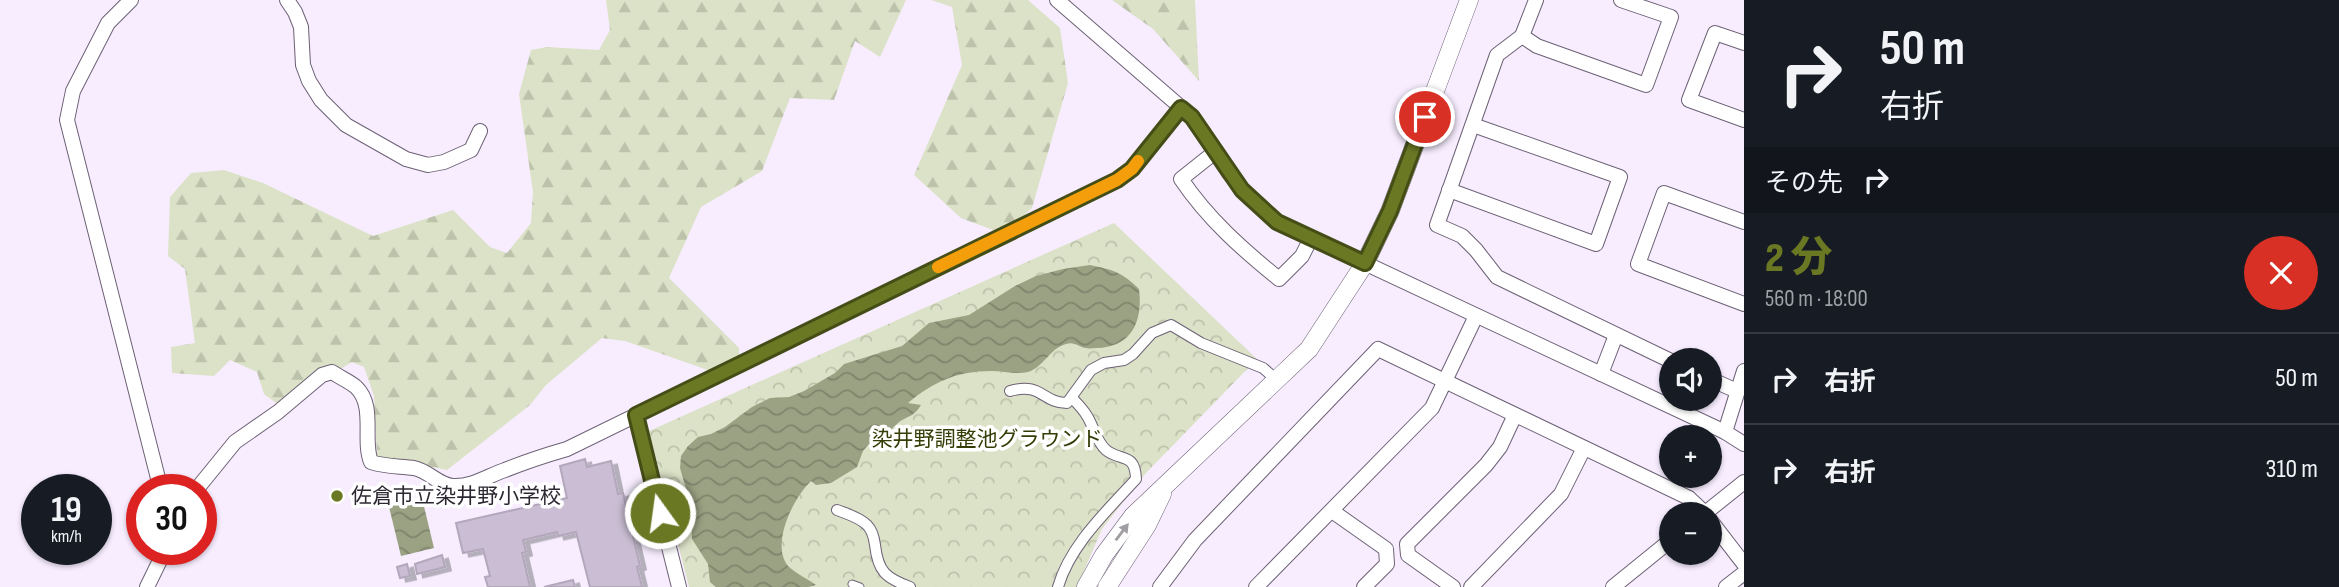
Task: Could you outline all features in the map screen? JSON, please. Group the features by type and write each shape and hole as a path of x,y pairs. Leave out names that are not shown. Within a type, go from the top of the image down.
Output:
{"street":[{"path":"131,0 108,23 73,91 67,120 158,474"},
{"path":"287,0 301,27 303,65 309,80 321,100 346,125 406,159 428,165 444,162 471,150 480,131"},
{"path":"1057,0 1192,117 1242,190 1277,222 1725,432 1744,444"},
{"path":"1086,587 1104,555 1133,516 1309,349 1365,263 1390,211 1469,0"},
{"path":"1536,0 1522,36 1497,55 1437,225 1462,236 1497,277 1659,355"},
{"path":"1522,36 1537,46 1646,85 1671,17 1621,0"},
{"path":"1744,43 1715,33 1689,100 1744,120"},
{"path":"209,474 235,442 278,412 322,375 332,372 358,388 368,414 367,453 372,462 384,467 416,469 430,474 441,483 453,486 477,483 501,471 567,449 1117,180 1132,169 1181,108"},
{"path":"1449,191 1596,244 1620,177 1473,124"},
{"path":"1214,152 1181,179 1197,202 1233,241 1279,279 1302,256 1311,238"},
{"path":"1744,222 1664,193 1638,264 1744,304"},
{"path":"1256,587 1432,408 1476,316"},
{"path":"1010,391 1034,389 1056,403 1067,404 1091,370 1104,363 1124,360 1152,333 1171,325 1201,343 1263,368 1278,381"},
{"path":"1601,374 1616,335"},
{"path":"1160,587 1195,540 1378,349 1693,502"},
{"path":"1725,432 1744,371"},
{"path":"1722,384 1737,391"},
{"path":"1058,587 1061,576 1088,532 1136,478 1135,468 1129,459 1105,449 1097,439 1087,416 1072,398"},
{"path":"636,415 679,587"},
{"path":"1452,587 1408,555 1407,544 1486,465 1500,447 1515,415"},
{"path":"1471,587 1561,494 1584,448"},
{"path":"1720,502 1744,482"},
{"path":"1107,587 1147,525 1167,485"},
{"path":"837,510 862,520 869,527 874,537 878,565 887,577 910,587"},
{"path":"1332,511 1386,549 1387,564 1364,587"},
{"path":"1722,536 1744,564"},
{"path":"1613,587 1659,550"},
{"path":"147,587 158,565"},
{"path":"1726,587 1744,573"}],"green space":[{"path":"606,0 906,0 880,57 855,41 834,100 790,98 762,171 701,207 669,278 739,348 739,358 719,374 625,341 602,338 546,385 530,405 447,470 377,456 374,396 364,367 352,362 280,406 264,394 257,372 230,360 214,376 172,373 171,347 195,343 185,269 168,256 170,197 191,173 224,170 263,183 373,236 453,210 490,247 507,253 531,223 533,192 519,94 531,50 547,47 599,50 610,30"},
{"path":"931,0 1028,0 1060,28 1068,83 1032,208 1011,228 993,230 961,218 914,175 962,65 952,7"},
{"path":"1112,0 1195,0 1199,81 1153,29"},
{"name":"染井野調整池グラウンド","path":"1114,223 1257,359 1146,473 1102,529 1077,587 689,587 649,431"}],"water":[{"path":"1090,265 1117,272 1139,289 1137,321 1127,337 1119,343 1097,348 1069,343 1060,346 1034,370 1028,372 967,373 946,379 927,389 908,403 921,405 913,414 898,423 885,436 874,438 863,451 857,467 831,483 816,485 811,481 798,498 786,521 783,557 791,569 816,585 716,587 710,582 708,564 692,539 690,503 680,468 681,456 698,437 725,427 752,407 770,398 789,397 804,391 835,373 844,364 902,346 929,323 969,315 1036,276"},
{"path":"422,498 434,548 401,556 389,507"}],"building":[{"path":"585,459 587,467 611,461 618,494 623,493 640,566 637,567 642,587 590,587 576,532 558,536 557,532 523,540 526,552 522,553 530,587 488,587 485,577 490,576 483,549 463,553 456,523 567,498 560,466"},
{"path":"442,555 445,567 417,574 415,564"},
{"path":"407,564 410,576 400,578 397,567"},
{"path":"573,580 575,587 544,587"}],"slow traffic":[{"path":"938,267 1117,180 1138,161"}],"place":[{"name":"佐倉市立染井野小学校","path":"337,496"}],"route":[{"path":"660,513 636,415 1117,180 1132,169 1181,108 1192,117 1242,190 1277,222 1365,263 1390,211 1425,117"}]}
